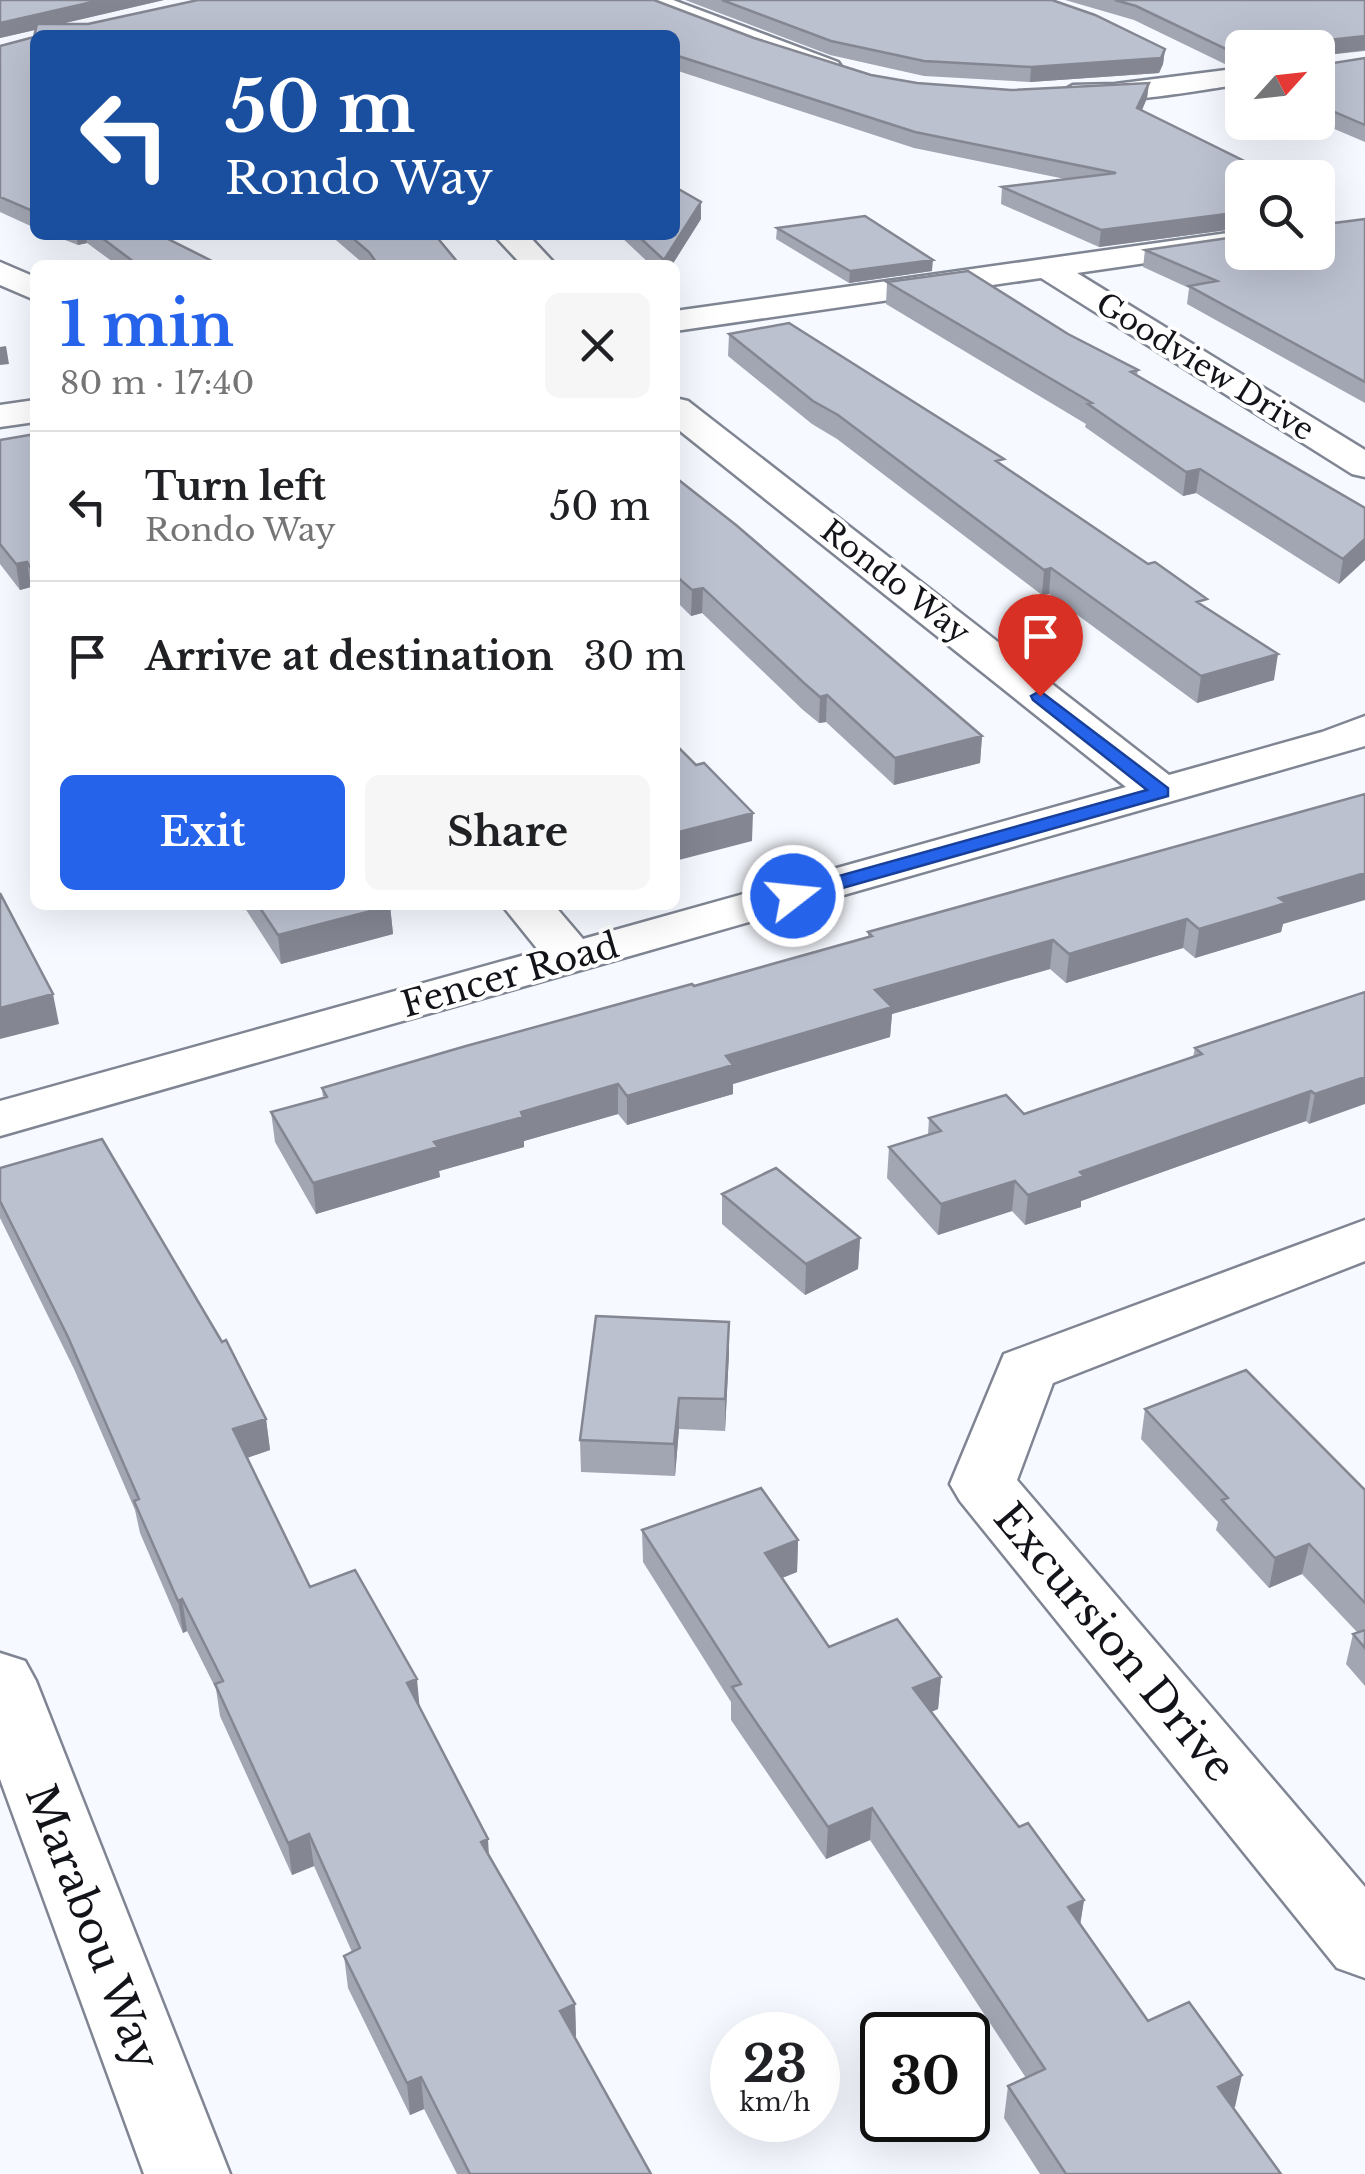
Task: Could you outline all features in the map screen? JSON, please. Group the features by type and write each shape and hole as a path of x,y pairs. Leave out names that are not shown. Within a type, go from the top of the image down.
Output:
{"street":[{"path":"650,0 717,22 822,66 857,74"},
{"path":"658,30 717,22"},
{"path":"1172,54 1225,74"},
{"path":"1044,93 1115,92 1225,78"},
{"path":"515,240 535,260"},
{"path":"680,320 1225,242"},
{"name":"Goodview Drive","path":"1044,267 1365,466"},
{"path":"0,272 30,287"},
{"path":"0,416 30,412"},
{"name":"Rondo Way","path":"680,412 1161,792"},
{"name":"Fencer Road","path":"0,1119 1338,742 1365,729"},
{"path":"531,910 572,958"},
{"name":"Excursion Drive","path":"1365,1239 1026,1369 983,1484 1365,1944"},
{"name":"Marabou Way","path":"0,1681 187,2174"}],"building":[{"path":"0,0 101,0 0,23"},
{"path":"198,0 654,0 754,38 871,75 917,83 1011,90 1149,83 1137,108 1242,160 1225,160 1225,214 1101,230 1002,187 1116,173 915,132 680,57 680,30 36,30 37,24 88,24"},
{"path":"722,0 1052,0 1095,15 1165,49 1161,58 1031,67 924,61 831,41"},
{"path":"1115,0 1365,0 1365,36 1335,39 1335,30 1225,30 1225,49"},
{"path":"30,38 30,210 0,197 0,46"},
{"path":"1365,58 1365,125 1335,112 1335,63"},
{"path":"680,190 701,202 680,235"},
{"path":"865,216 933,260 850,271 777,228"},
{"path":"1365,219 1365,382 1189,286 1217,281 1145,250 1225,238 1225,270 1335,270 1335,223"},
{"path":"105,240 170,240 210,260 131,260"},
{"path":"355,240 439,240 456,260 375,260"},
{"path":"642,240 677,240 664,260"},
{"path":"968,271 1068,334 1138,370 1131,372 1365,508 1365,539 1343,559 1200,469 1186,472 1088,404 1092,403 887,282"},
{"path":"789,323 1004,459 996,461 1148,564 1155,562 1207,599 1197,602 1278,654 1201,676 1051,568 1044,570 838,415 813,401 729,334"},
{"path":"30,435 30,567 27,562 16,564 0,544 0,440"},
{"path":"680,481 982,736 895,758 827,695 820,697 804,683 703,588 692,590 680,579"},
{"path":"680,749 696,765 704,763 753,813 680,832"},
{"path":"1365,794 1365,873 1279,898 1286,903 1199,929 1187,919 1069,954 1053,940 875,990 892,1007 726,1056 733,1065 627,1096 618,1084 434,1142 438,1147 313,1183 271,1112 327,1097 322,1088 466,1046 694,986 872,936 868,932"},
{"path":"0,893 53,994 0,1008"},
{"path":"261,910 375,910 278,935"},
{"path":"1365,992 1365,1077 1315,1094 1311,1091 1080,1172 1084,1176 1028,1195 1015,1181 941,1204 889,1147 941,1131 929,1118 1006,1095 1024,1114 1202,1054 1195,1048"},
{"path":"102,1139 222,1342 226,1340 266,1419 233,1429 310,1587 355,1570 417,1679 407,1683 488,1839 481,1842 575,2004 560,2011 651,2174 470,2174 421,2077 407,2083 344,1956 360,1948 309,1834 288,1843 215,1684 223,1681 182,1599 178,1601 134,1501 139,1499 68,1337 0,1201 0,1168"},
{"path":"776,1168 860,1238 806,1264 722,1194"},
{"path":"596,1316 729,1322 725,1399 679,1398 674,1444 580,1440"},
{"path":"1246,1370 1365,1490 1365,1603 1309,1544 1275,1558 1222,1500 1228,1498 1145,1409"},
{"path":"761,1488 798,1540 765,1553 829,1647 897,1619 941,1677 913,1688 1019,1827 1028,1823 1084,1900 1068,1907 1148,2021 1189,2002 1242,2075 1218,2087 1281,2174 1066,2174 1008,2086 1045,2069 872,1808 828,1827 732,1687 741,1684 642,1530"},
{"path":"1365,1630 1365,1648 1353,1634"}],"route":[{"path":"793,896 1161,792 1040,696"}]}
